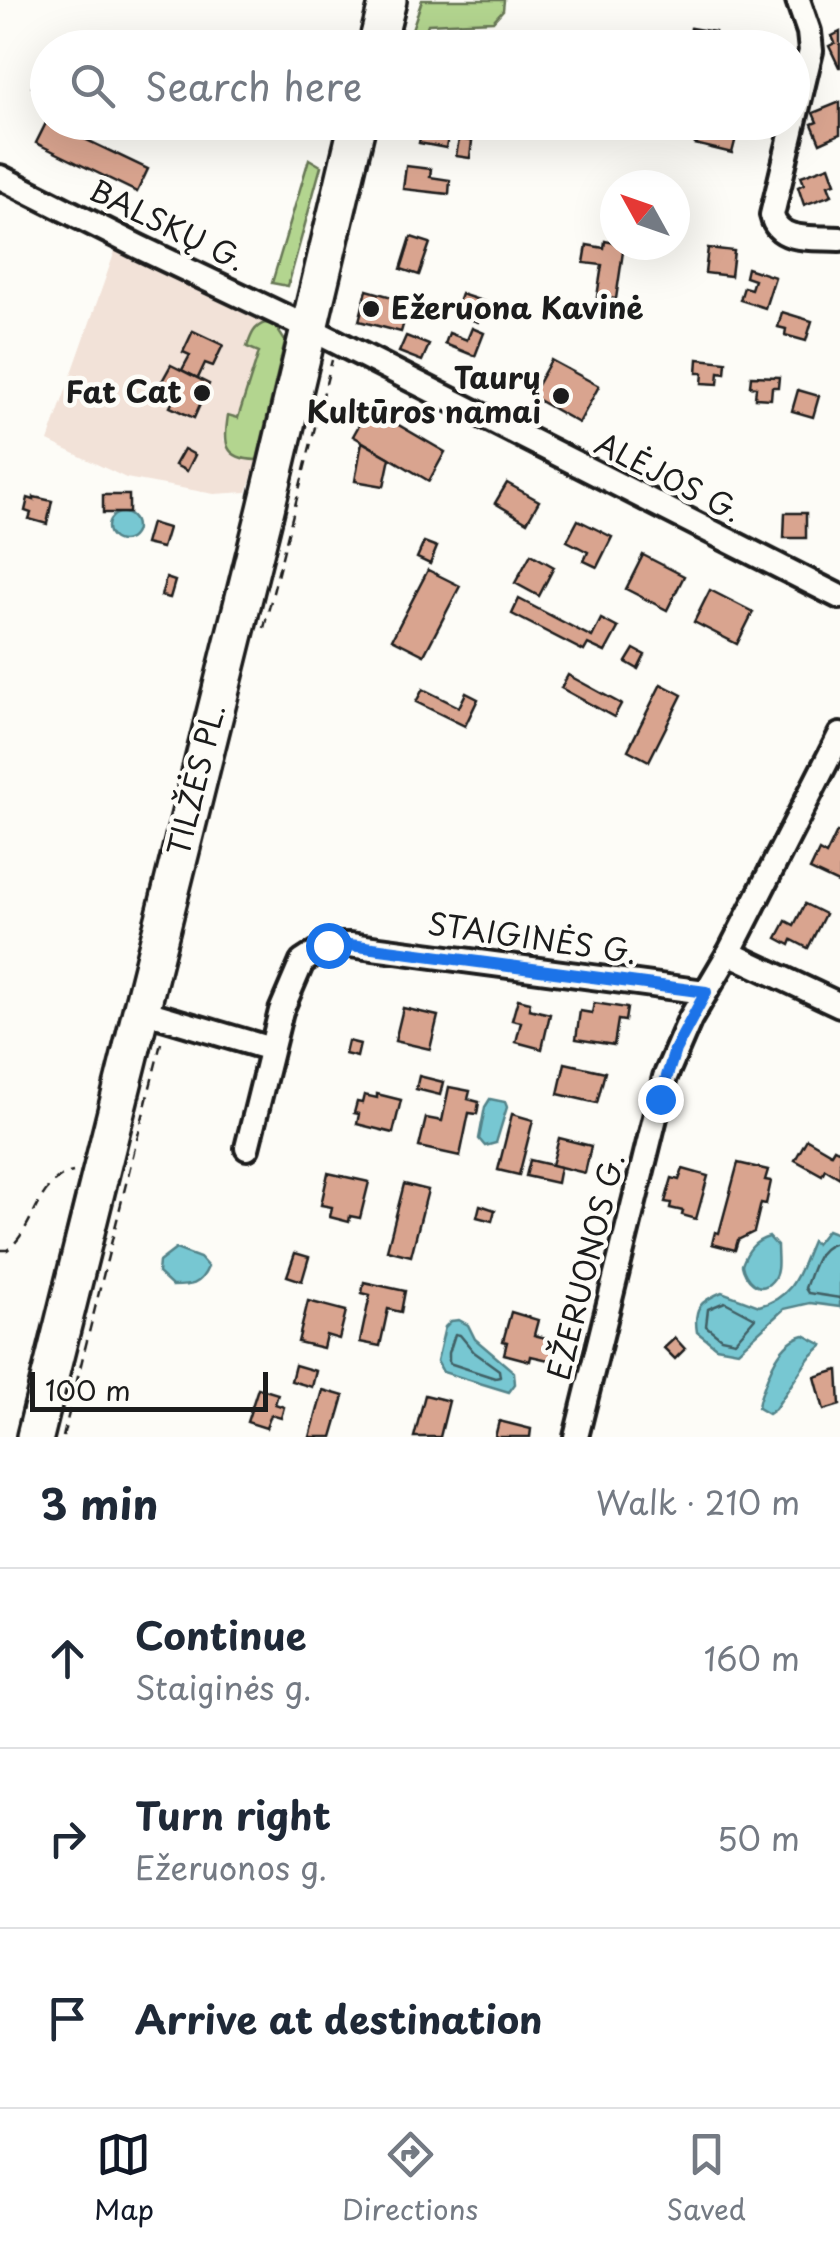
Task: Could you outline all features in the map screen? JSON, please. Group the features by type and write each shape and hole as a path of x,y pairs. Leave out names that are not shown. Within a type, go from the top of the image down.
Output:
{"highway":[{"path":"380,30 388,0"},
{"name":"TILŽĖS PL.","path":"35,1437 98,1177 153,1014 324,335 355,140"}],"street":[{"path":"798,0 809,30"},
{"path":"790,140 773,223 781,233 790,236 840,239"},
{"name":"BALSKŲ G.","path":"0,177 324,335"},
{"name":"ALĖJOS G.","path":"324,335 840,597"},
{"name":"EŽERUONOS G.","path":"576,1437 675,1050 840,735"},
{"name":"STAIGINĖS G.","path":"271,1049 281,1011 302,962 328,945 706,992"},
{"path":"729,953 840,1005"},
{"path":"153,1014 271,1049 247,1148"}],"path":[{"path":"264,629 331,362 324,335"},
{"path":"64,1437 153,1014"},
{"path":"0,1250 7,1250 22,1236 56,1180 74,1172 98,1177"}],"shaded area":[{"path":"115,251 274,324 265,323 247,347 259,352 238,419 228,416 224,440 240,459 257,460 247,492 214,494 126,478 48,441"}],"green space":[{"path":"422,0 504,0 503,10 493,21 428,24 426,30 412,30"},
{"path":"309,159 321,166 288,286 272,283"},
{"path":"265,323 274,324 285,341 257,460 246,459 228,448 228,415 238,418 259,352 247,347 255,329"}],"water":[{"path":"122,513 132,517 136,527 132,537 122,541 112,537 108,527 112,517"},
{"path":"490,1099 505,1102 507,1107 496,1143 485,1146 479,1139"},
{"path":"827,1230 840,1235 840,1307 810,1303 784,1309 738,1351 716,1347 697,1332 700,1306 722,1292 759,1306 781,1296 794,1281 812,1241 816,1244"},
{"path":"769,1237 777,1246 778,1265 772,1281 762,1287 749,1280 742,1265 752,1247"},
{"path":"176,1249 200,1258 208,1267 198,1281 172,1286 158,1273 159,1262"},
{"path":"459,1320 514,1372 515,1384 509,1392 443,1372 437,1361 445,1327"},
{"path":"804,1335 823,1345 768,1414 758,1408 770,1372 787,1345"}],"building":[{"path":"840,32 839,67 829,46 835,43 832,36"},
{"path":"840,102 840,134 820,143 812,124 817,122 813,113"},
{"path":"87,140 148,169 137,192 36,143"},
{"path":"420,140 448,140 446,148 419,143"},
{"path":"459,140 472,141 470,158 456,156"},
{"path":"696,140 735,140 732,153 695,144"},
{"path":"406,166 431,169 430,177 450,180 449,194 403,189"},
{"path":"829,166 835,183 828,185 832,195 804,205 798,187 804,184 801,176"},
{"path":"411,237 430,243 419,275 401,269"},
{"path":"587,245 600,247 600,260 622,260 616,299 597,297 602,265 584,263"},
{"path":"708,248 734,251 731,276 705,273"},
{"path":"747,268 775,277 765,308 740,300 744,287 751,289 754,280 745,277"},
{"path":"367,290 410,302 401,332 359,321"},
{"path":"461,294 485,302 478,322 454,314"},
{"path":"782,312 812,321 806,341 785,335 786,329 778,327"},
{"path":"472,328 484,333 475,356 445,344 449,333 467,340"},
{"path":"193,331 223,345 213,366 205,363 198,378 182,370 190,355 183,352"},
{"path":"406,336 429,345 422,361 399,352"},
{"path":"698,359 726,362 725,373 719,372 718,384 702,383 703,373 697,373"},
{"path":"551,360 599,386 579,423 531,396"},
{"path":"171,365 209,384 194,418 170,407 178,391 161,383"},
{"path":"751,376 779,377 778,387 772,387 771,399 755,398"},
{"path":"798,390 819,396 813,417 792,411"},
{"path":"367,411 445,452 429,481 353,436"},
{"path":"362,442 390,458 384,486 355,481"},
{"path":"184,449 195,455 187,471 175,465"},
{"path":"507,483 539,501 527,522 495,503"},
{"path":"103,495 129,495 129,513 103,513"},
{"path":"28,498 52,501 47,524 29,519 31,513 25,511"},
{"path":"785,513 806,513 806,538 784,538"},
{"path":"578,520 612,537 597,567 584,561 588,552 567,541"},
{"path":"151,523 168,528 162,548 145,544"},
{"path":"424,542 437,547 430,564 417,558"},
{"path":"531,554 554,567 539,596 515,583"},
{"path":"643,555 684,576 667,610 626,589"},
{"path":"428,570 460,586 424,655 392,639"},
{"path":"166,578 175,581 170,598 161,596"},
{"path":"710,590 753,612 737,644 694,622"},
{"path":"519,599 592,637 601,619 618,628 605,652 588,644 584,651 512,614"},
{"path":"634,649 645,655 638,669 626,662"},
{"path":"568,675 621,704 614,717 561,688"},
{"path":"661,684 682,695 649,761 628,750"},
{"path":"423,689 459,707 466,693 478,699 465,726 416,702"},
{"path":"837,832 840,884 810,870 819,851 826,855"},
{"path":"805,904 825,914 808,948 777,938 786,921 794,925"},
{"path":"518,999 530,1002 529,1009 550,1014 542,1049 516,1042 521,1022 512,1020"},
{"path":"594,1003 627,1008 625,1021 618,1020 614,1045 576,1039 580,1011 592,1013"},
{"path":"403,1008 438,1016 430,1049 395,1041"},
{"path":"348,1041 360,1044 357,1057 345,1054"},
{"path":"565,1063 605,1072 597,1103 558,1094"},
{"path":"419,1076 443,1082 440,1095 416,1089"},
{"path":"449,1087 470,1091 468,1099 479,1102 477,1114 469,1113 460,1156 419,1147 426,1118 442,1121"},
{"path":"377,1094 401,1100 393,1133 357,1124 357,1102 362,1103 364,1095 377,1098"},
{"path":"512,1114 533,1120 519,1175 498,1170"},
{"path":"559,1138 591,1146 585,1173 552,1165"},
{"path":"807,1139 831,1153 834,1148 840,1151 840,1178 825,1169 822,1175 795,1160"},
{"path":"530,1160 560,1167 557,1183 526,1176"},
{"path":"738,1163 768,1170 765,1180 771,1181 754,1232 738,1240 735,1250 712,1244 715,1232 719,1233"},
{"path":"683,1169 708,1176 696,1219 682,1215 683,1211 670,1208 671,1203 665,1202 672,1178 679,1180"},
{"path":"328,1173 369,1182 360,1218 350,1216 349,1222 330,1217 332,1207 321,1205"},
{"path":"404,1184 428,1190 411,1256 387,1250"},
{"path":"480,1205 495,1210 492,1221 477,1217"},
{"path":"295,1253 309,1257 302,1281 287,1276"},
{"path":"364,1282 405,1291 401,1312 388,1309 380,1346 360,1342 370,1295 362,1293"},
{"path":"308,1301 346,1311 339,1339 326,1335 323,1348 298,1342"},
{"path":"511,1312 538,1320 534,1335 558,1341 553,1361 531,1356 530,1361 504,1354 507,1342 503,1341"},
{"path":"675,1338 685,1349 675,1359 664,1348"},
{"path":"295,1365 316,1371 312,1387 291,1381"},
{"path":"838,1370 840,1405 824,1410 815,1377"},
{"path":"258,1388 278,1394 275,1404 284,1407 281,1418 271,1415 266,1428 247,1422"},
{"path":"323,1390 344,1396 332,1437 310,1437"},
{"path":"425,1395 449,1401 440,1437 414,1437"},
{"path":"499,1421 531,1429 530,1437 495,1437"}],"place":[{"name":"Ežeruona Kavinė","path":"371,309"},
{"name":"Fat Cat","path":"202,393"},
{"name":"Taurų Kultūros namai","path":"561,396"}],"route":[{"path":"328,945 706,992 675,1050 660,1099"}]}
